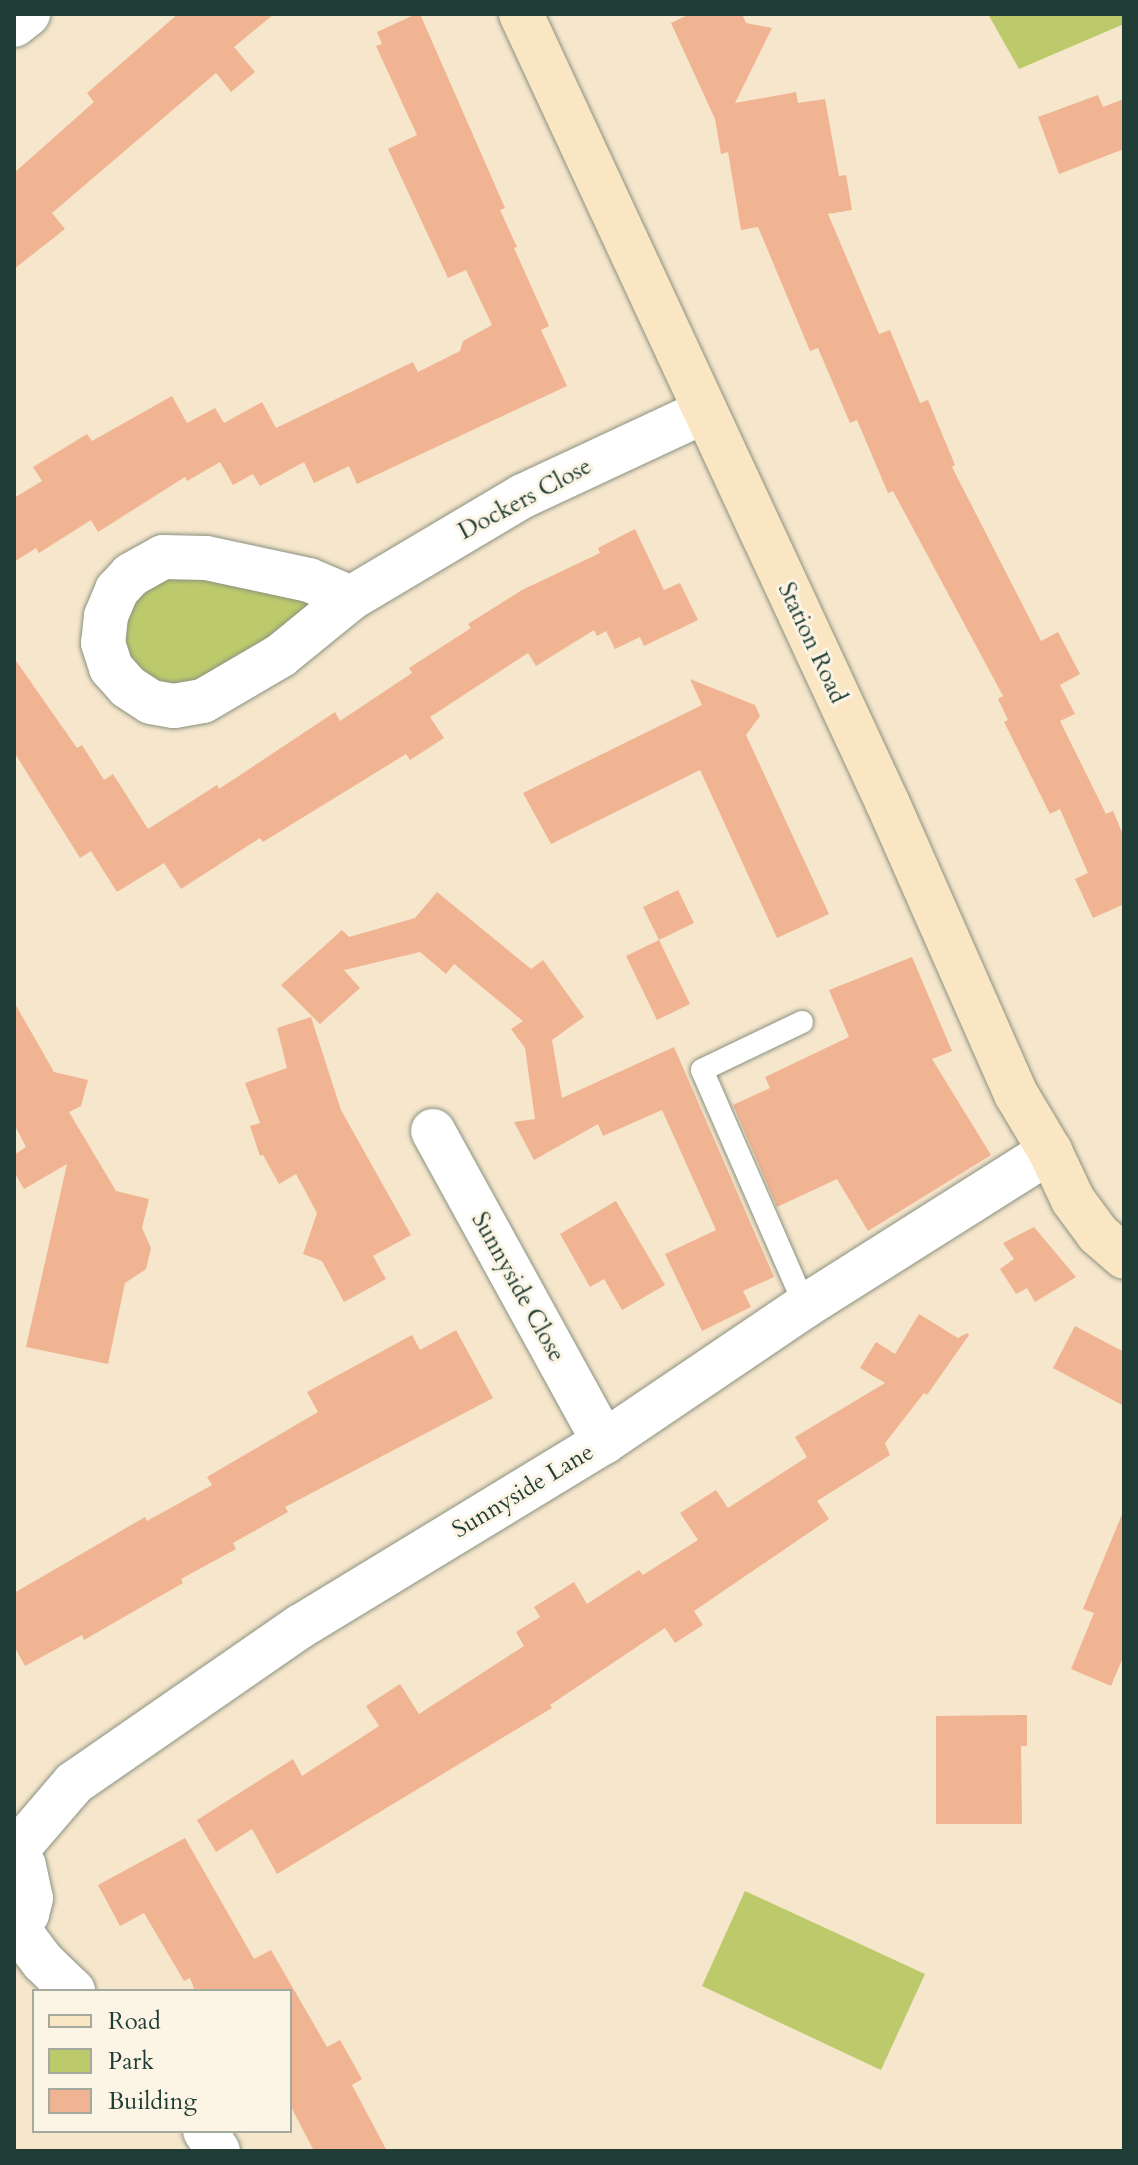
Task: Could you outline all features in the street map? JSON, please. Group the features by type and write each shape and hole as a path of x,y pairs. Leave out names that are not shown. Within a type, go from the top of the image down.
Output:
{"street":[{"path":"14,25 28,14"},
{"name":"Station Road","path":"521,14 888,804 1016,1094 1050,1151 1073,1200 1098,1234 1124,1257"},
{"name":"Dockers Close","path":"351,598 309,580 265,570 206,558 163,557 131,575 117,590 106,616 103,643 111,668 128,687 151,702 174,706 203,701 280,656 351,598 523,496 705,411"},
{"name":"Sunnyside Close","path":"433,1131 604,1442"},
{"name":"Sunnyside Lane","path":"16,1930 27,1914 31,1890 24,1866 14,1853 74,1783 301,1626 604,1442 805,1306 1050,1151"},
{"path":"16,1930 71,1989"},
{"path":"206,2133 218,2151"}],"lane":[{"path":"802,1022 702,1070 805,1306"}],"green space":[{"path":"988,14 1124,14 1124,24 1019,69"},
{"path":"175,569 312,602 310,613 205,688 154,686 124,657 124,615 133,596"},
{"path":"745,1891 925,1974 881,2070 702,1986"}],"building":[{"path":"178,14 274,14 234,47 255,72 231,92 216,73 52,213 65,229 14,269 14,173 94,102 87,93"},
{"path":"420,14 505,208 500,210 517,247 514,248 549,326 541,330 567,386 357,484 349,466 314,483 304,462 260,486 253,474 233,485 220,462 187,481 185,477 98,532 91,520 39,553 36,548 14,562 14,498 42,481 33,467 87,434 92,441 172,396 187,423 215,408 224,423 262,402 276,428 413,362 418,372 460,351 463,341 492,325 466,270 448,278 388,149 417,135 376,46 382,44 377,32"},
{"path":"690,14 742,14 746,23 772,28 735,103 796,92 798,103 825,99 839,176 846,175 852,210 828,214 879,334 890,330 920,403 928,400 955,465 952,467 1041,641 1058,632 1080,674 1060,685 1075,714 1060,721 1106,814 1113,811 1124,837 1124,904 1093,918 1075,879 1088,873 1060,809 1050,814 1004,722 1008,720 998,699 1003,696 893,491 888,493 857,420 850,423 818,348 810,351 758,227 741,230 728,152 721,154 715,119 671,23"},
{"path":"1098,95 1103,107 1124,99 1124,149 1059,174 1038,117"},
{"path":"635,529 664,590 680,583 698,620 644,646 640,637 615,649 606,631 597,636 594,630 536,666 528,653 430,717 444,738 410,760 406,754 263,842 260,838 181,889 164,863 117,892 91,851 80,858 14,752 14,658 77,748 82,745 104,780 113,774 148,829 217,785 219,789 335,712 340,721 412,673 409,668 471,628 468,624 522,590 600,553 598,548"},
{"path":"690,679 755,705 760,716 746,735 829,914 777,938 700,770 551,844 523,793 702,705"},
{"path":"678,890 694,923 659,940 643,907"},
{"path":"437,892 531,969 543,960 584,1017 552,1040 562,1098 674,1047 774,1277 743,1291 751,1307 702,1331 665,1254 716,1230 662,1110 603,1136 598,1124 534,1160 514,1122 535,1119 525,1048 511,1029 523,1021 454,964 446,974 420,952 344,970 360,988 320,1024 281,985 342,930 349,937 415,918"},
{"path":"659,940 690,1004 657,1020 626,956"},
{"path":"912,957 952,1051 932,1059 991,1155 868,1231 837,1179 777,1207 733,1105 770,1088 765,1077 849,1037 829,990"},
{"path":"14,1002 54,1072 88,1080 81,1106 69,1112 116,1191 149,1199 142,1228 151,1248 146,1269 125,1283 108,1364 26,1347 67,1164 24,1189 14,1172 14,1155 26,1147 14,1124"},
{"path":"311,1017 341,1110 411,1235 373,1256 386,1279 344,1302 322,1261 303,1254 317,1213 296,1174 279,1184 263,1155 260,1156 250,1126 260,1123 245,1083 287,1068 277,1028"},
{"path":"616,1201 665,1285 622,1310 604,1279 590,1287 560,1234"},
{"path":"1034,1227 1076,1277 1035,1302 1027,1288 1016,1294 1000,1269 1014,1259 1003,1243"},
{"path":"919,1314 958,1338 967,1333 969,1335 927,1395 924,1393 885,1443 890,1455 817,1501 829,1519 694,1611 703,1625 675,1643 665,1628 550,1705 552,1708 277,1874 252,1829 216,1852 197,1820 293,1759 302,1776 379,1726 366,1706 400,1684 419,1714 524,1646 516,1632 540,1617 534,1607 574,1582 587,1604 639,1570 643,1575 698,1540 680,1513 716,1490 728,1508 807,1457 795,1437 885,1383 860,1368 876,1342 895,1354"},
{"path":"1075,1326 1124,1352 1124,1406 1053,1368"},
{"path":"456,1330 493,1398 285,1507 288,1512 233,1543 236,1549 181,1579 183,1583 84,1640 82,1635 25,1666 14,1646 14,1593 145,1517 147,1521 212,1485 207,1477 318,1412 307,1392 412,1335 420,1350"},
{"path":"1123,1512 1124,1655 1111,1686 1071,1669 1094,1613 1083,1609"},
{"path":"1027,1715 1027,1746 1021,1746 1022,1824 936,1824 936,1716"},
{"path":"185,1838 254,1959 271,1950 327,2047 340,2040 362,2079 352,2085 387,2151 314,2151 292,2109 292,1989 194,1989 190,1978 184,1981 144,1913 120,1926 98,1885"}]}
